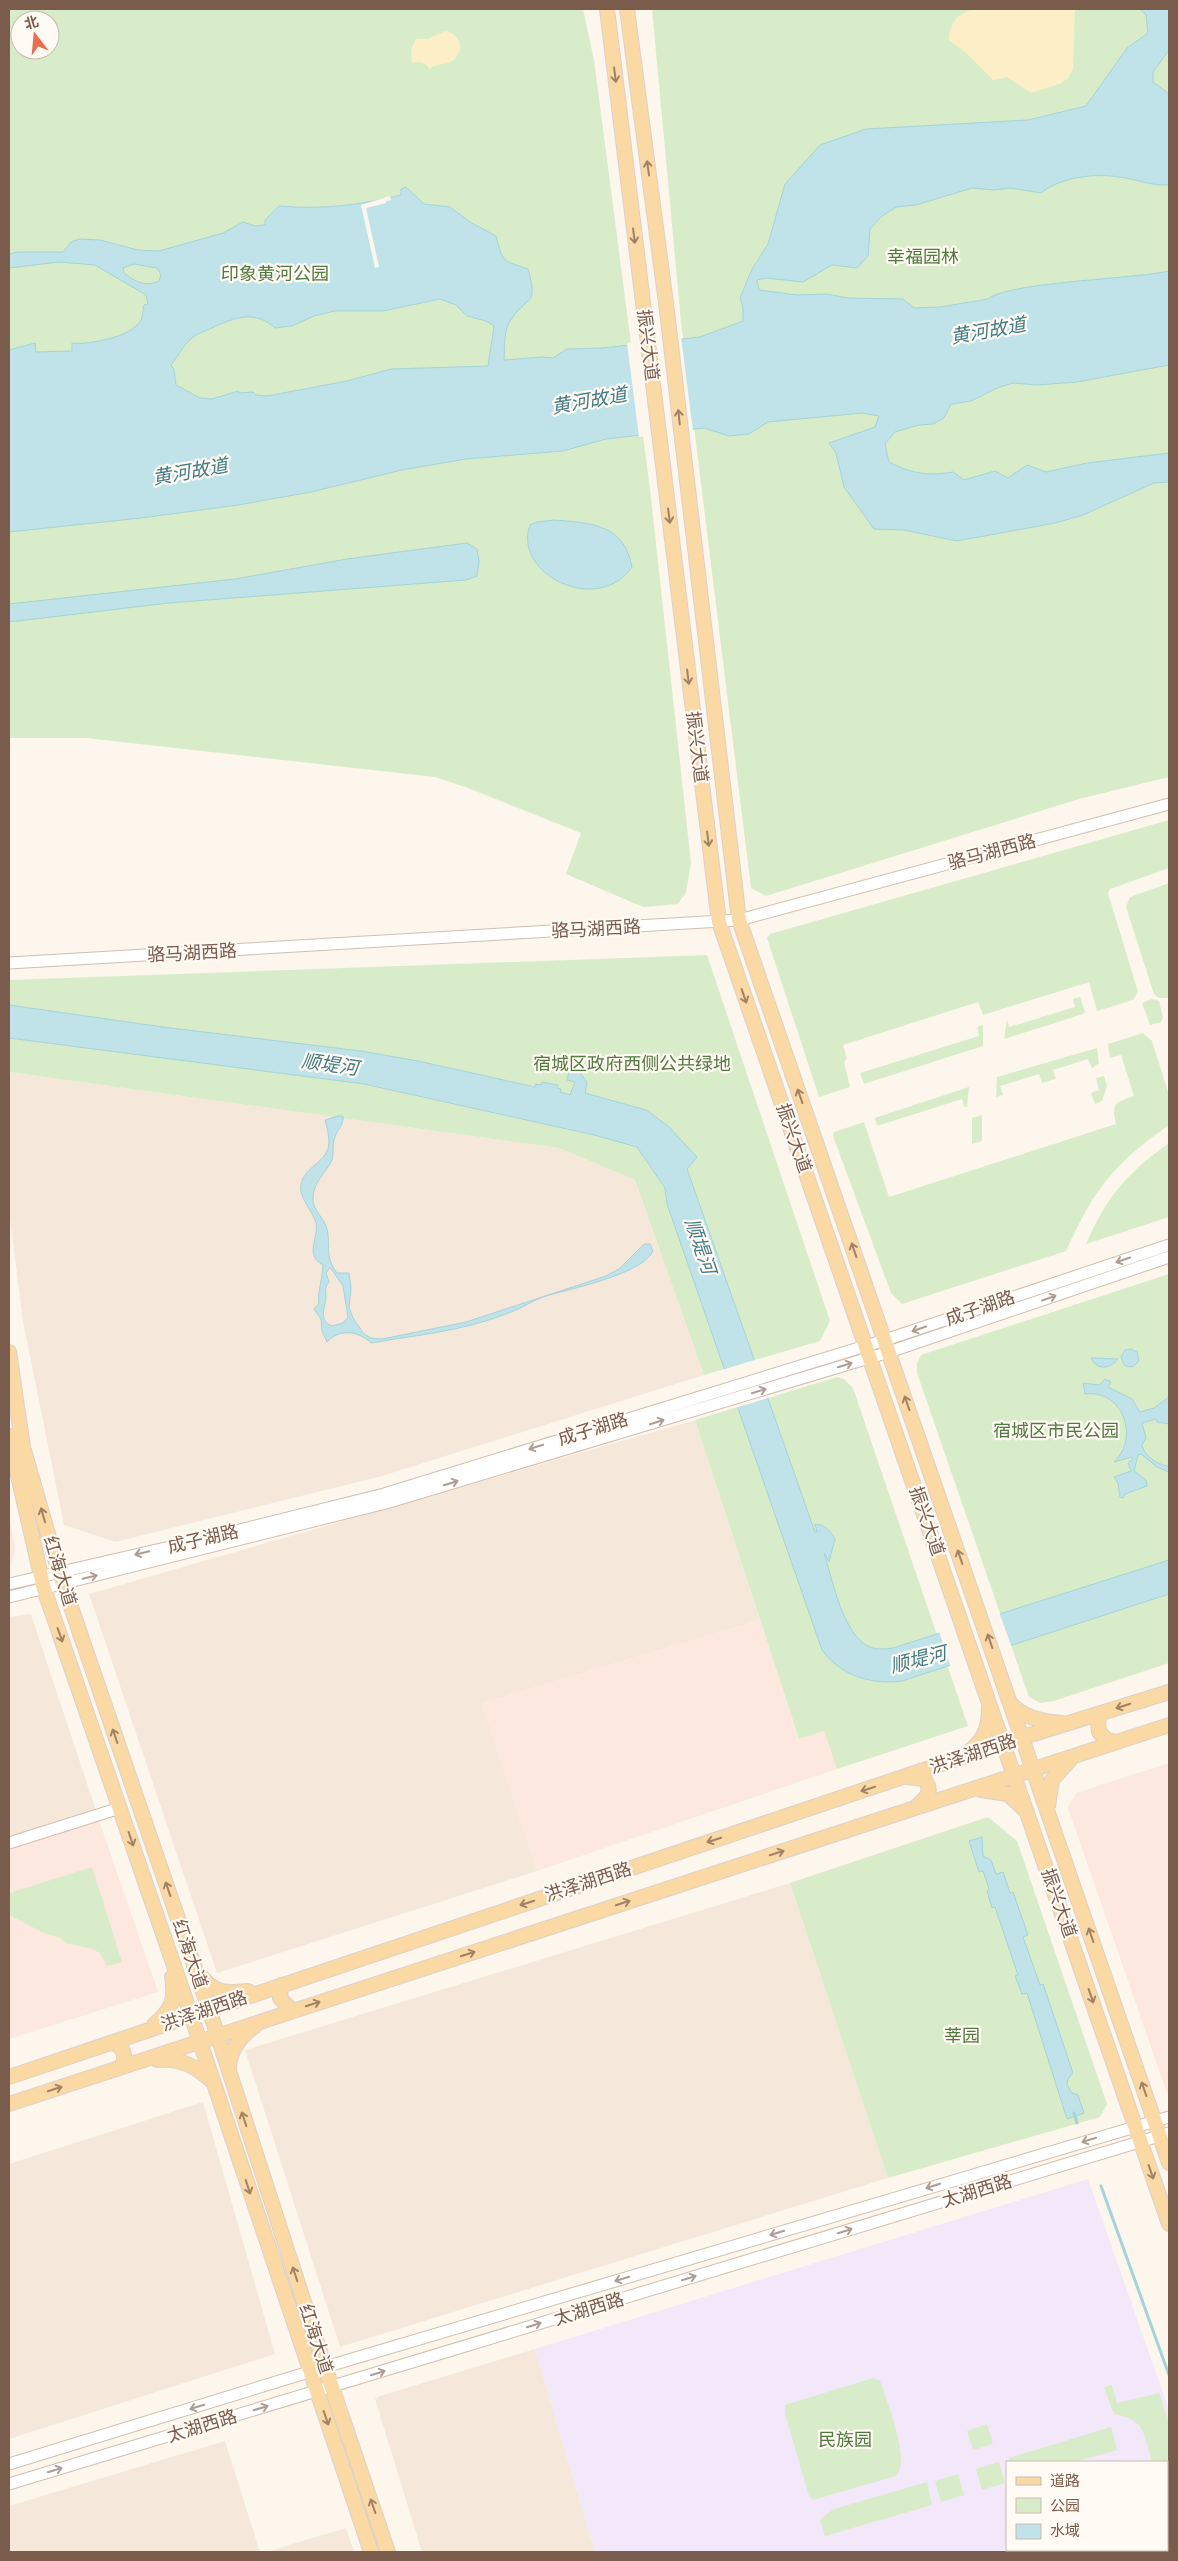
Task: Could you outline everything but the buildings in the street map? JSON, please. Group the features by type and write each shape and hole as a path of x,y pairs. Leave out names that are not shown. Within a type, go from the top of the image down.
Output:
{"main road":[{"name":"振兴大道","path":"606,9 719,922 1016,1775 1140,2141 1168,2213"},
{"name":"振兴大道","path":"628,12 666,303 739,920 1155,2121 1164,2134 1169,2163"},
{"name":"红海大道","path":"9,1352 23,1447 61,1578 195,1967 325,2367 388,2552"},
{"name":"红海大道","path":"9,1436 43,1582 168,1946 371,2552"},
{"path":"984,1686 996,1686 1003,1679"},
{"name":"洪泽湖西路","path":"9,2077 1004,1743 1169,1692"},
{"path":"961,1758 976,1747 986,1731 989,1699"},
{"path":"1011,1703 1025,1714 1038,1720 1070,1723"},
{"path":"1102,1713 1098,1720 1099,1732 1107,1740 1117,1742"},
{"name":"洪泽湖西路","path":"9,2104 1169,1725"},
{"path":"1048,1809 1049,1792 1055,1774 1073,1757"},
{"path":"902,1777 917,1777 924,1779 928,1784 930,1790 926,1799 914,1808"},
{"path":"972,1790 1008,1794 1029,1815"},
{"path":"1040,1846 1048,1838 1058,1840"},
{"path":"150,2029 165,2016 174,1998 168,1946"},
{"path":"195,1967 214,1990 233,1992 276,1987 280,1998 292,2011"},
{"path":"228,2070 229,2056 240,2040 264,2020"},
{"path":"112,2042 120,2046 124,2051 124,2062 119,2068"},
{"path":"1110,2050 1115,2057 1121,2058 1128,2052 1129,2046"},
{"path":"136,2062 172,2059 183,2061 191,2064 213,2082"}],"street":[{"name":"骆马湖西路","path":"9,963 739,920 1169,804"},
{"name":"成子湖路","path":"887,1346 1169,1245"},
{"name":"成子湖路","path":"9,1584 43,1582 386,1502 798,1380 868,1352 1169,1257"},
{"name":"成子湖路","path":"61,1578 204,1539 384,1494 793,1367 868,1352"},
{"name":"成子湖路","path":"9,1597 43,1582"},
{"path":"9,1843 120,1808"},
{"name":"太湖西路","path":"9,2464 325,2367 1169,2117"},
{"name":"太湖西路","path":"9,2484 1164,2134"}],"shaded area":[{"path":"9,1072 559,1148 635,1180 704,1375 382,1476 115,1542 64,1525 23,1321 9,1211"},
{"path":"695,1420 760,1620 482,1703 537,1871 217,1973 89,1594"},
{"path":"9,1514 15,1547 13,1561 9,1568"},
{"path":"31,1614 99,1820 9,1848 9,1617"},
{"path":"760,1620 799,1739 824,1731 837,1769 537,1871 482,1703"},
{"path":"1169,1763 1169,2099 1068,1808 1076,1793"},
{"path":"99,1820 158,1992 9,2039 9,1848"},
{"path":"790,1883 888,2178 340,2347 245,2050"},
{"path":"203,2102 275,2354 9,2439 9,2164"},
{"path":"1088,2179 1169,2410 1169,2552 595,2552 535,2349"},
{"path":"535,2349 595,2552 422,2552 375,2399"},
{"path":"225,2441 260,2552 9,2552 9,2506"},
{"path":"346,2528 354,2552 266,2552"}],"green space":[{"name":"印象黄河公园","path":"9,9 583,9 594,60 650,489 691,863 686,892 678,904 643,907 566,874 581,833 468,788 435,777 86,738 9,738"},
{"name":"幸福园林","path":"652,9 1169,9 1169,777 1079,799 766,896 751,888 681,322"},
{"path":"1169,820 1169,868 1110,889 1108,893 1138,992 1133,1000 1097,1011 1089,982 983,1015 978,1002 843,1045 847,1058 844,1062 850,1087 819,1097 767,938 770,934"},
{"path":"1169,883 1169,998 1159,998 1154,994 1126,907 1130,897"},
{"name":"宿城区政府西侧公共绿地","path":"707,955 830,1321 820,1341 704,1375 635,1180 559,1148 9,1072 9,980"},
{"path":"1080,997 1085,1012 1083,1014 1004,1039 1007,1019 1009,1027 1075,1007 1073,999"},
{"path":"1152,999 1159,1001 1163,1018 1161,1022 1150,1025 1142,1003"},
{"path":"983,1025 983,1046 864,1084 860,1073 979,1036 977,1027"},
{"path":"1143,1033 1152,1041 1169,1095 1169,1125 1133,1153 1107,1180 1086,1211 1066,1251 902,1304 891,1293 833,1136 834,1132 864,1122 889,1197 1116,1124 1114,1108 1122,1100 1134,1096 1121,1055 1110,1058 1108,1044"},
{"path":"1097,1048 1099,1063 1092,1068 1088,1059 1053,1070 1056,1079 1042,1083 1039,1074 1000,1086 1003,1095 996,1097 997,1077"},
{"path":"1104,1076 1107,1086 1102,1101 1095,1104 1091,1093 1099,1090 1096,1078"},
{"path":"969,1087 967,1107 964,1107 962,1099 877,1126 875,1118"},
{"path":"982,1115 982,1141 972,1144 972,1118"},
{"path":"1169,1143 1169,1217 1086,1244 1102,1212 1119,1187 1141,1165"},
{"name":"宿城区市民公园","path":"1169,1274 1169,1663 1054,1701 1040,1703 1029,1697 917,1373 917,1363 921,1355"},
{"path":"837,1377 844,1379 853,1388 968,1726 837,1769 824,1731 799,1739 695,1420"},
{"name":"莘园","path":"988,1817 1017,1841 1107,2104 1100,2117 888,2178 790,1883"},
{"path":"92,1867 122,1962 107,1966 100,1953 92,1949 66,1943 61,1938 44,1933 9,1915 9,1893"},
{"name":"民族园","path":"873,2378 880,2381 893,2419 900,2446 900,2469 896,2476 813,2500 809,2496 785,2414 785,2405"},
{"path":"1112,2385 1117,2403 1159,2393 1169,2422 1169,2520 1168,2461 1152,2461 1142,2430 1133,2420 1114,2414 1104,2387"},
{"path":"987,2424 993,2444 973,2450 967,2431"},
{"path":"1111,2427 1117,2450 1078,2461 1009,2461 1009,2458"},
{"path":"999,2462 1005,2483 982,2490 976,2469"},
{"path":"958,2474 964,2495 941,2502 935,2481"},
{"path":"927,2482 932,2505 825,2536 820,2519 834,2509"}],"sand":[{"path":"1075,9 1073,69 1068,78 1060,84 1031,93 1007,77 993,80 966,53 949,40 951,28 956,19 969,10"},
{"path":"445,31 455,35 460,43 459,52 452,61 430,69 422,63 412,63 411,50 416,39 428,39"}],"water":[{"name":"黄河故道","path":"1140,9 1169,9 1169,50 1153,72 1153,82 1169,94 1169,185 1109,176 1089,176 1058,183 1041,193 1010,188 994,190 972,188 916,205 896,207 881,217 870,229 868,256 857,268 832,265 803,282 766,278 757,280 759,290 797,295 827,294 848,298 903,299 914,308 940,307 988,299 1000,293 1045,285 1169,271 1169,365 1077,382 1037,385 1013,383 997,388 971,401 951,404 944,418 933,424 919,425 895,432 885,444 889,462 897,466 920,473 953,472 964,480 995,471 1008,478 1027,465 1046,472 1087,463 1169,453 1169,482 1154,483 1083,515 1055,523 957,541 904,530 874,529 844,487 836,453 829,443 875,427 879,416 862,413 768,422 749,434 729,436 704,428 606,439 563,451 466,459 402,470 311,492 238,505 141,518 9,532 9,350 35,343 36,352 72,351 72,343 89,343 110,339 136,326 142,318 144,305 148,304 146,295 95,265 59,262 9,268 9,254 18,252 63,252 71,242 79,239 100,240 138,250 159,251 223,233 243,222 255,226 265,225 265,220 279,206 326,207 371,202 401,195 401,189 406,187 424,204 450,207 470,222 496,236 502,256 508,262 528,269 532,294 509,322 505,338 504,360 553,358 567,349 603,348 700,337 743,321 743,307 740,298 752,269 768,244 785,184 820,145 866,129 1028,120 1086,106 1127,48 1148,33 1146,15","holes":["134,264 157,268 161,275 159,281 149,284 141,283 124,273 123,268","440,299 456,305 467,316 486,321 494,326 488,366 391,369 347,381 267,396 256,395 253,392 239,393 238,391 212,399 200,398 176,385 174,370 171,365 185,345 196,335 230,320 253,317 268,322 275,328 292,326 314,316 335,311 383,311"]},
{"path":"554,520 593,525 604,528 614,534 622,542 628,553 632,567 617,582 599,588 580,588 561,583 545,573 533,559 528,543 530,525 537,522"},
{"path":"467,543 477,549 479,562 477,576 466,580 169,603 9,622 9,604 235,579 347,559"},
{"name":"顺堤河","path":"9,1005 163,1027 361,1051 418,1061 535,1087 536,1084 541,1085 542,1082 558,1085 557,1088 561,1089 560,1092 570,1095 575,1082 567,1080 570,1067 577,1069 587,1082 585,1093 646,1110 668,1126 697,1157 687,1169 815,1532 817,1532 815,1524 821,1525 835,1539 829,1562 824,1553 840,1605 853,1631 861,1641 873,1648 893,1648 1169,1560 1169,1594 902,1681 867,1680 847,1672 829,1659 822,1650 667,1204 665,1188 637,1147 594,1135 364,1084 9,1038"},
{"path":"343,1116 334,1140 332,1160 317,1182 313,1202 327,1229 329,1256 333,1267 337,1273 349,1273 351,1288 349,1307 353,1318 364,1334 371,1338 382,1339 466,1322 606,1276 619,1269 644,1244 650,1244 653,1251 646,1260 620,1274 543,1297 509,1313 477,1323 434,1333 371,1343 361,1336 343,1333 327,1342 322,1331 321,1319 314,1309 319,1303 323,1265 317,1261 313,1251 316,1223 301,1189 303,1178 321,1160 328,1149 329,1137 325,1120","holes":["330,1267 343,1286 348,1317 343,1323 332,1326 325,1321 323,1314 326,1288 329,1282 326,1273"]},
{"path":"1131,1349 1137,1352 1139,1360 1135,1365 1129,1367 1124,1365 1121,1357 1125,1350"},
{"path":"1091,1358 1118,1359 1108,1367 1100,1367"},
{"path":"1105,1379 1111,1382 1108,1387 1132,1399 1140,1412 1154,1408 1169,1397 1169,1424 1157,1422 1156,1419 1142,1423 1146,1438 1142,1445 1145,1452 1152,1459 1165,1466 1169,1466 1169,1472 1157,1467 1141,1454 1138,1455 1134,1471 1146,1480 1147,1486 1125,1494 1123,1498 1120,1497 1118,1483 1114,1477 1131,1471 1128,1463 1133,1459 1132,1457 1114,1462 1122,1452 1126,1441 1124,1417 1118,1407 1109,1399 1098,1395 1085,1394 1083,1383 1099,1385"},
{"path":"982,1837 983,1856 991,1860 996,1874 1003,1872 1010,1893 1013,1892 1028,1935 1023,1937 1040,1985 1043,1984 1073,2073 1068,2079 1067,2085 1072,2093 1078,2095 1084,2113 1067,2119 1027,1993 1022,1994 1015,1976 1018,1975 995,1907 992,1908 987,1891 989,1889 983,1871 979,1872 969,1841"}],"pier":[{"path":"390,196 391,200 386,201 386,203 366,208 379,267 375,268 361,205"},
{"path":"681,337 693,431 639,437 627,343"},
{"path":"758,1359 771,1397 735,1408 722,1370"},
{"path":"999,1612 1012,1648 951,1668 939,1631"}],"waterway":[{"path":"1074,2113 1077,2123"},
{"path":"1101,2186 1169,2375"}]}
